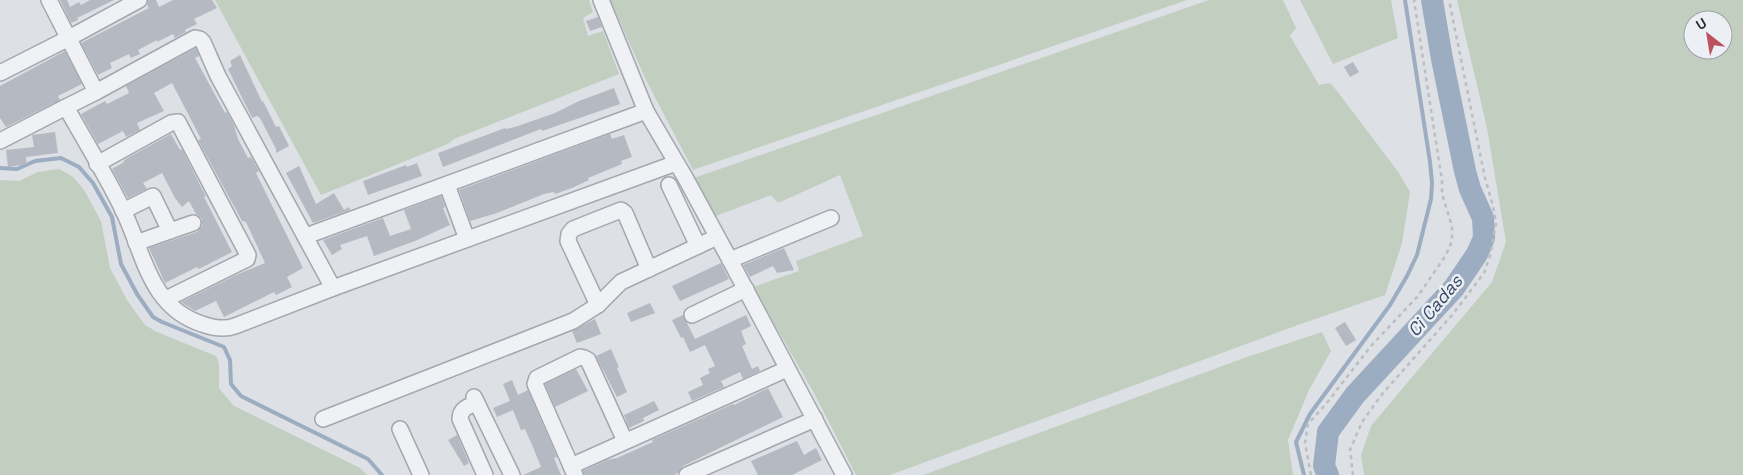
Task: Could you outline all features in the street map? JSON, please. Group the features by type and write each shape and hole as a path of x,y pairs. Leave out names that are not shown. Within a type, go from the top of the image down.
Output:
{"street":[{"path":"49,0 96,92"},
{"path":"0,73 139,0"},
{"path":"602,0 646,112 746,289 786,369 815,418 844,475"},
{"path":"0,141 96,92 195,38 200,38 218,76 333,288"},
{"path":"66,107 123,211 146,271 155,287 178,312 187,318 208,326 227,329 333,288 676,163"},
{"path":"306,236 646,112"},
{"path":"98,164 171,122 178,122 248,255 247,259 166,299"},
{"path":"447,185 467,239"},
{"path":"669,185 698,246"},
{"path":"123,211 153,196 170,231"},
{"path":"598,305 568,241 568,234 573,230 621,210 625,213 649,269"},
{"path":"730,260 831,218"},
{"path":"136,243 193,223"},
{"path":"323,419 573,321 598,305 621,282 717,237"},
{"path":"692,315 746,289"},
{"path":"625,442 588,360 580,357 535,380 535,384 573,471 625,442 786,369"},
{"path":"485,475 460,419 460,413 475,400 512,475"},
{"path":"687,475 815,418"},
{"path":"400,429 421,475"}],"path":[{"path":"1311,475 1305,443 1308,424 1371,346 1418,296 1441,264 1452,241 1452,226 1442,194 1442,181 1414,0"},
{"path":"1354,475 1350,450 1362,422 1383,392 1476,286 1484,273 1494,236 1496,223 1493,206 1485,178 1449,0"}],"green space":[{"path":"215,0 589,0 593,12 583,18 588,36 603,31 619,74 454,139 448,144 321,195"},
{"path":"610,0 1187,0 693,170 647,82"},
{"path":"1209,0 1283,0 1296,28 1290,36 1319,85 1330,83 1399,173 1410,192 1402,243 1385,295 1295,326 890,475 856,475 814,393 753,287 799,271 796,261 863,236 840,175 778,203 771,195 713,217 691,179"},
{"path":"1300,0 1391,0 1398,38 1333,64"},
{"path":"1457,0 1743,0 1743,475 1364,475 1361,455 1371,426 1492,282 1506,242 1487,128"},
{"path":"59,169 72,176 84,190 101,221 110,268 127,300 145,325 157,332 216,356 219,363 219,388 234,406 360,468 367,475 0,475 0,180 19,181 38,172"},
{"path":"1322,332 1331,351 1309,390 1288,440 1293,475 923,475 1247,357"}],"building":[{"path":"60,0 67,0 70,7 79,2 81,5 90,0 114,0 77,18 78,20 71,23"},
{"path":"148,0 156,0 159,7 173,0 212,0 217,8 194,19 197,24 185,30 186,32 175,38 173,34 157,42 157,40 138,50 140,54 131,58 129,54 110,63 112,68 98,75 81,43 149,8 147,5"},
{"path":"598,17 602,27 590,31 586,21"},
{"path":"196,48 199,56 195,58 225,113 227,112 234,125 238,139 248,158 251,157 259,171 256,173 303,268 287,277 292,287 276,295 274,292 224,317 216,301 195,311 181,302 265,263 246,222 242,221 198,140 201,139 172,83 154,93 164,111 137,123 140,130 126,137 123,131 98,144 81,114 105,101 107,104 129,93 126,86"},
{"path":"65,51 82,84 58,96 60,100 6,127 0,118 0,86"},
{"path":"240,55 262,102 276,127 279,126 289,146 276,153 276,149 260,118 257,116 252,118 228,69 232,66 230,61"},
{"path":"1353,62 1359,72 1350,77 1344,67"},
{"path":"614,88 620,104 542,131 541,129 443,167 438,153 505,128 515,127 555,113 579,101"},
{"path":"55,132 58,153 26,157 27,164 8,167 6,150 34,147 32,135"},
{"path":"171,134 180,150 182,149 232,252 199,269 197,267 165,283 149,248 197,232 202,226 202,219 196,214 189,201 182,207 162,173 143,183 147,189 128,198 112,169 124,162 124,160"},
{"path":"610,134 612,139 624,135 632,157 621,161 622,164 588,178 589,180 572,188 555,194 554,192 544,194 497,213 470,221 459,190"},
{"path":"417,163 422,176 368,195 363,181 406,165 407,167"},
{"path":"299,166 316,204 334,193 344,210 349,207 350,210 313,223 286,173"},
{"path":"441,196 445,207 443,208 450,225 415,241 374,256 367,236 340,245 342,249 332,255 323,240 383,218 390,236 411,229 404,210"},
{"path":"784,248 794,270 777,273 773,266 750,277 743,265"},
{"path":"721,263 729,279 680,301 672,286"},
{"path":"650,303 655,313 631,322 627,313"},
{"path":"683,315 695,339 746,315 751,326 741,331 746,344 742,346 752,369 758,366 760,371 743,379 740,372 721,381 724,387 692,401 688,392 703,385 700,378 710,373 708,369 715,366 705,345 690,352 683,337 681,338 672,320"},
{"path":"595,319 601,334 577,343 572,331"},
{"path":"1345,322 1356,340 1346,346 1335,328"},
{"path":"611,349 627,392 617,397 596,356"},
{"path":"576,369 588,391 555,407 545,384"},
{"path":"512,380 518,395 528,390 557,457 554,458 561,475 523,475 541,467 525,429 521,430 513,410 497,417 493,408 510,401 503,384"},
{"path":"768,388 783,417 683,466 674,475 584,475 583,471 653,442 652,440 734,405"},
{"path":"654,401 659,410 643,418 644,421 629,428 624,415"},
{"path":"457,435 469,463 464,466 448,440"},
{"path":"797,441 804,455 816,448 822,460 792,475 758,475 751,461"}],"waterway":[{"path":"1304,475 1296,442 1310,414 1390,305 1407,276 1417,255 1431,199 1430,162 1405,0"},
{"name":"Ci Cadas","path":"1328,475 1324,466 1328,432 1355,395 1454,288 1477,254 1484,238 1483,218 1470,189 1465,171 1432,0"},
{"path":"0,168 17,169 35,161 61,158 79,167 93,183 112,217 121,264 137,294 153,317 224,347 230,360 231,384 241,396 368,459 382,475"}]}
